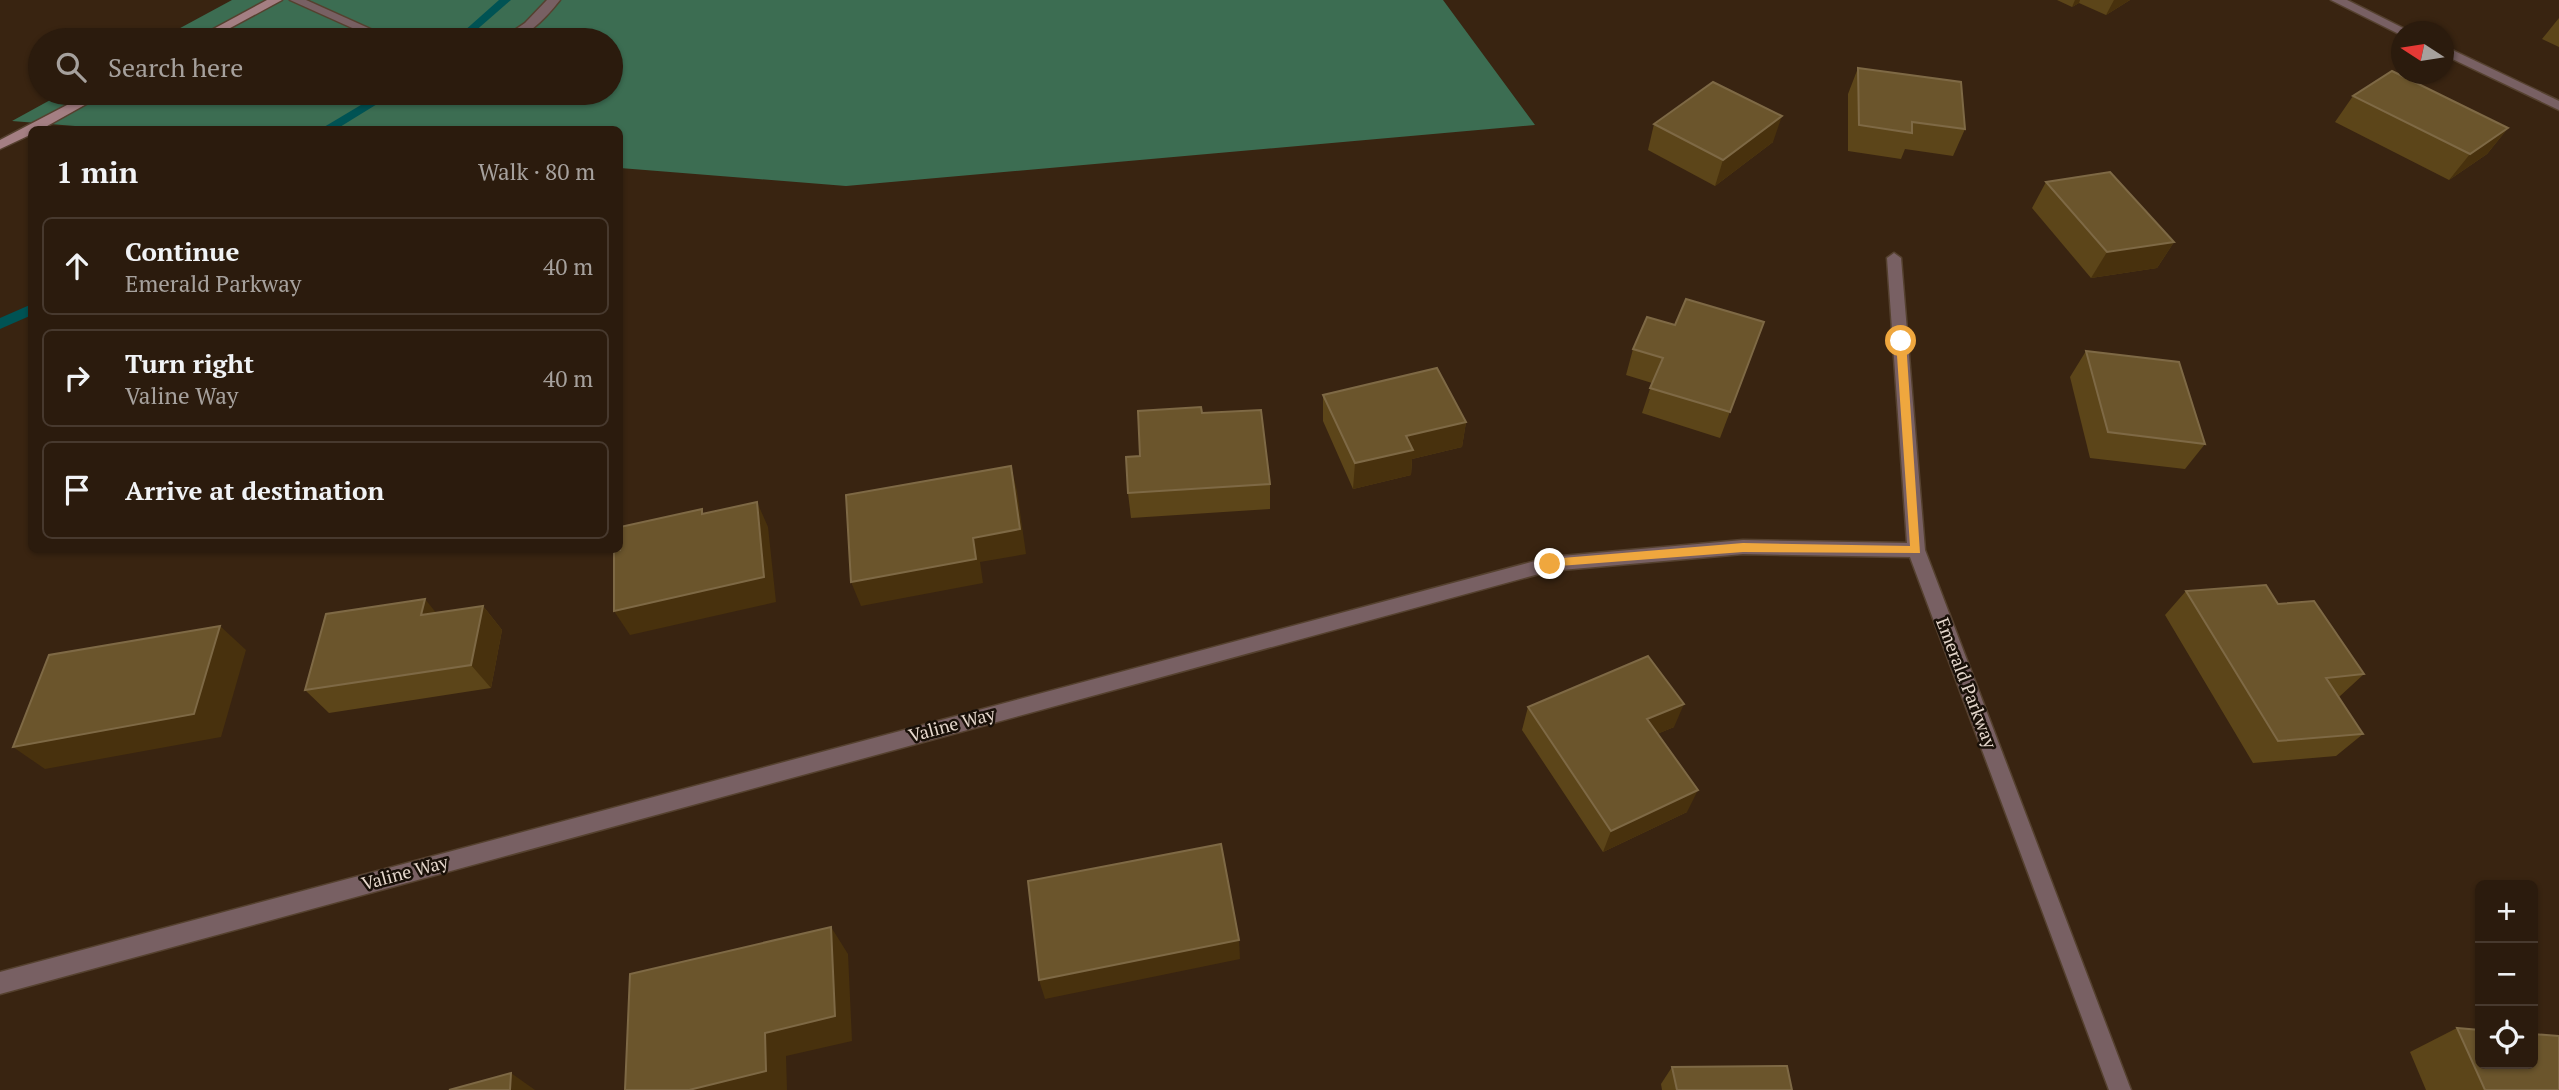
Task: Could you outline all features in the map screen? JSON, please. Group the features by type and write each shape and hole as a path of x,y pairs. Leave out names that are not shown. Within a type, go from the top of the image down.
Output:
{"street":[{"path":"222,28 276,0"},
{"path":"296,0 361,28"},
{"path":"525,28 554,0"},
{"path":"2337,0 2391,25"},
{"path":"2454,55 2559,106"},
{"path":"36,126 76,105"},
{"path":"0,145 28,130"},
{"name":"Emerald Parkway","path":"1894,258 1916,550 2120,1090"},
{"name":"Valine Way","path":"0,983 1550,564 1743,547 1916,550"}],"green space":[{"path":"232,0 1443,0 1535,125 846,186 623,168 623,126 75,126 12,121 41,105 623,105 623,28 180,28"}],"building":[{"path":"1858,68 1961,82 1965,129 1912,122 1912,133 1859,125"},
{"path":"2391,72 2391,84 2418,84 2508,128 2470,154 2353,96"},
{"path":"1713,82 1782,116 1723,160 1654,124"},
{"path":"2110,172 2174,242 2107,252 2046,182"},
{"path":"1686,299 1764,322 1730,412 1650,388 1663,358 1633,349 1647,317 1675,325"},
{"path":"2086,351 2179,362 2205,444 2108,432"},
{"path":"1437,368 1466,422 1406,436 1413,450 1355,463 1323,395"},
{"path":"1201,407 1202,413 1261,410 1270,484 1128,493 1126,457 1140,456 1138,411"},
{"path":"1011,466 1020,529 973,538 976,559 851,582 846,495"},
{"path":"757,502 764,577 614,611 614,553 623,553 623,526 702,509 702,514"},
{"path":"2266,585 2278,604 2314,601 2364,674 2326,678 2363,734 2278,741 2186,591"},
{"path":"425,599 421,615 483,606 471,665 305,690 326,614"},
{"path":"220,626 194,714 13,747 49,655"},
{"path":"1648,656 1684,704 1647,719 1698,790 1611,831 1528,707"},
{"path":"1221,844 1239,940 1039,980 1028,881"},
{"path":"831,927 835,1016 765,1033 766,1071 689,1090 625,1090 630,974"},
{"path":"2457,1028 2475,1030 2475,1068"},
{"path":"2538,1034 2559,1036 2559,1090 2485,1090 2476,1069 2538,1069"},
{"path":"1787,1066 1792,1090 1677,1090 1672,1067"},
{"path":"511,1073 510,1090 449,1090"}],"waterway":[{"path":"473,28 506,0"},
{"path":"332,126 368,105"},
{"path":"0,324 28,311"}],"route":[{"path":"1550,564 1743,547 1916,550 1901,341"}]}
